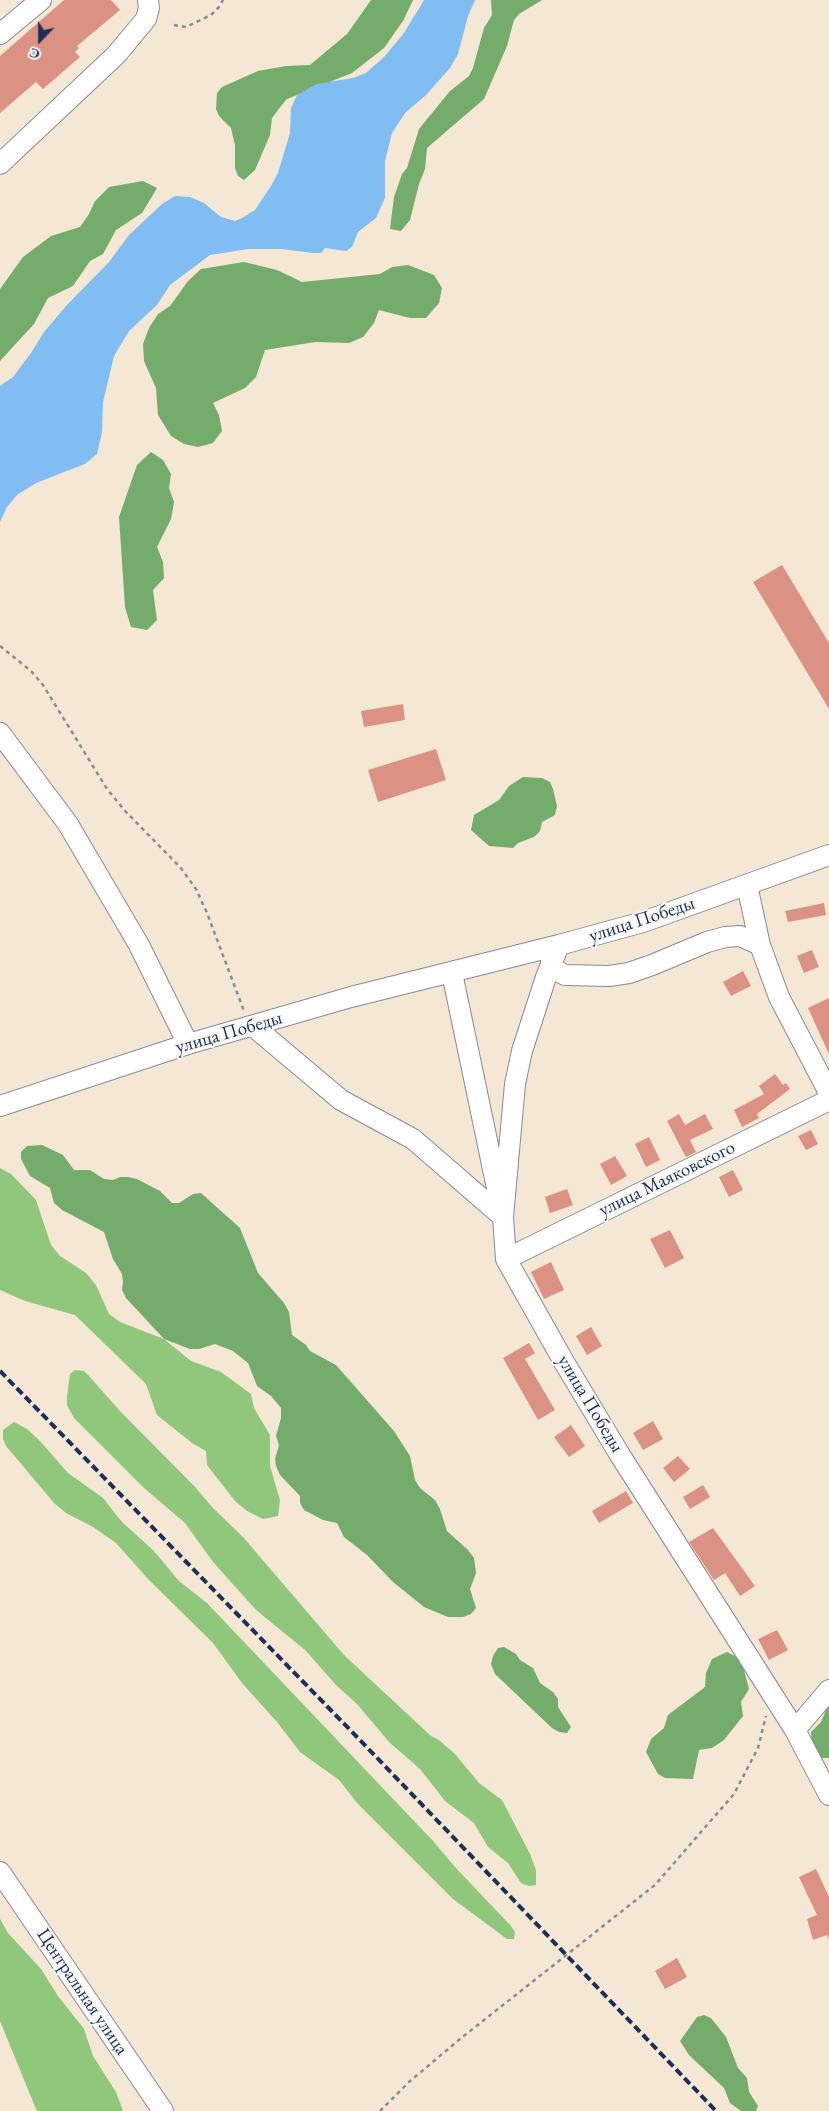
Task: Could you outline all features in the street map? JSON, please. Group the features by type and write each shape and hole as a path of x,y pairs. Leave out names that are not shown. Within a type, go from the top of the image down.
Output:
{"street":[{"path":"0,34 41,0"},
{"path":"0,164 116,55 146,18 149,8 148,0"},
{"path":"0,733 68,824 139,945 188,1044"},
{"name":"улица Победы","path":"4,1105 188,1044 351,997 452,973 555,954 829,855"},
{"path":"747,885 760,945 779,997 829,1093"},
{"path":"555,954 555,970 565,975 609,976 629,973 706,942 725,937 740,936 760,945"},
{"path":"502,1217 516,1084 532,1017 555,954"},
{"name":"улица Победы","path":"452,973 502,1217 506,1259 564,1362 620,1455 795,1730 829,1795"},
{"path":"253,1026 341,1100 413,1139 502,1217"},
{"name":"улица Маяковского","path":"506,1259 829,1100"},
{"path":"795,1730 829,1690"},
{"name":"Центральная улица","path":"0,1872 163,2111"}],"path":[{"path":"174,25 186,27 211,15 223,0"},
{"path":"0,646 30,671 43,685 107,789 126,812 180,867 196,889 207,913 244,1012 253,1026"},
{"path":"380,2111 409,2082 460,2040 655,1885 734,1794 758,1748 772,1696"}],"green space":[{"path":"371,0 413,0 403,21 384,48 352,73 287,99 272,118 270,135 255,170 244,180 238,176 235,168 235,145 231,128 219,116 216,109 217,93 222,87 258,71 286,66 310,65 347,34"},
{"path":"491,0 542,0 519,14 514,20 507,46 484,99 427,148 425,169 419,184 410,220 401,231 390,229 394,197 402,174 407,168 419,129 450,91 469,76 484,28 492,15"},
{"path":"143,181 157,188 142,213 116,230 103,254 90,261 73,286 48,298 34,324 0,361 0,289 23,257 51,236 80,227 95,201 109,187"},
{"path":"244,262 277,270 302,282 380,274 392,267 408,265 434,275 442,288 439,303 426,318 410,318 379,310 374,323 363,337 349,343 315,342 265,350 256,377 245,388 213,403 219,415 222,431 213,443 198,447 184,444 171,436 158,415 156,388 144,361 143,344 149,328 158,314 170,306 188,281 201,269"},
{"path":"151,452 163,460 171,474 169,488 174,502 171,519 157,547 163,562 164,578 153,590 157,620 147,630 131,627 125,607 119,517 137,465"},
{"path":"523,777 542,778 550,782 557,806 555,815 542,822 540,831 534,837 518,843 513,848 489,846 471,830 474,815 499,800 509,786"},
{"path":"42,1145 63,1155 74,1170 90,1170 104,1179 113,1180 120,1177 128,1177 137,1179 160,1191 172,1203 179,1203 193,1194 201,1193 240,1228 258,1273 284,1303 289,1312 292,1335 306,1345 310,1351 336,1365 394,1431 410,1456 415,1480 420,1488 435,1500 447,1531 474,1558 476,1573 470,1589 476,1608 471,1614 463,1617 448,1617 424,1607 393,1582 367,1555 344,1537 337,1523 323,1520 304,1510 300,1503 300,1496 280,1475 276,1466 275,1459 279,1445 276,1436 281,1418 281,1408 271,1396 257,1386 248,1363 233,1351 215,1344 199,1349 190,1349 164,1339 126,1298 122,1290 122,1274 113,1259 104,1232 62,1210 54,1203 50,1188 30,1176 21,1159 21,1152 27,1146"},
{"path":"0,1168 11,1174 36,1200 51,1245 60,1256 86,1273 96,1285 109,1314 120,1322 164,1339 191,1361 221,1372 251,1394 254,1408 270,1435 270,1466 280,1500 278,1516 263,1519 247,1511 235,1501 207,1465 206,1451 192,1443 157,1415 146,1384 75,1315 25,1301 0,1290"},
{"path":"75,1370 84,1371 119,1410 243,1537 344,1655 431,1736 439,1740 455,1754 479,1783 502,1800 530,1854 536,1870 536,1885 529,1886 521,1883 508,1863 488,1847 474,1823 445,1801 420,1769 389,1742 357,1704 336,1685 305,1650 256,1610 213,1562 185,1523 144,1488 74,1418 67,1405 67,1397 70,1374"},
{"path":"14,1422 27,1429 40,1441 68,1473 103,1498 122,1522 154,1551 179,1581 207,1603 511,1926 515,1932 514,1939 507,1939 453,1899 358,1804 339,1780 300,1752 277,1722 242,1683 213,1643 149,1580 116,1543 93,1527 66,1513 54,1503 6,1446 3,1439 3,1430"},
{"path":"504,1647 533,1668 540,1683 553,1692 558,1699 558,1707 571,1727 567,1733 559,1732 552,1728 495,1674 491,1664 493,1656 498,1648"},
{"path":"727,1652 741,1659 749,1689 741,1702 743,1716 724,1740 712,1748 699,1750 693,1779 665,1778 658,1774 646,1752 651,1739 664,1728 668,1715 705,1687 706,1673 712,1659"},
{"path":"829,1703 829,1758 821,1758 812,1746 811,1732 821,1722"},
{"path":"0,1919 8,1933 41,1969 58,1996 84,2029 93,2056 116,2092 123,2111 38,2111 36,2109 0,2021"},
{"path":"704,2015 711,2018 726,2037 738,2068 747,2078 749,2092 758,2106 756,2111 741,2111 730,2103 724,2088 689,2055 680,2041 697,2017"}],"water":[{"path":"424,0 475,0 468,16 458,54 450,68 426,95 405,113 392,133 385,161 385,198 376,218 358,232 352,247 346,251 325,248 321,253 313,253 282,249 248,249 210,255 170,285 157,305 129,331 114,356 103,402 102,432 97,454 85,464 36,483 17,495 7,507 0,522 0,386 13,377 44,332 66,306 109,262 129,235 162,204 175,196 190,197 204,203 221,217 235,221 255,210 278,173 290,133 291,108 297,95 317,84 353,78 366,73 384,57 404,33"}],"building":[{"path":"64,0 111,0 120,10 77,46 79,48 75,52 80,57 43,89 36,82 0,113 0,56"},
{"path":"782,565 829,643 829,709 753,582"},
{"path":"403,704 405,720 364,727 361,711"},
{"path":"436,749 446,780 378,802 368,770"},
{"path":"824,903 826,915 788,922 785,911"},
{"path":"812,950 819,967 804,973 797,956"},
{"path":"743,971 751,986 731,996 723,982"},
{"path":"829,998 829,1054 808,1008"},
{"path":"775,1074 783,1085 786,1083 790,1089 757,1114 759,1118 742,1127 734,1110 764,1094 759,1086"},
{"path":"679,1114 685,1125 705,1114 713,1129 690,1140 696,1152 686,1157 667,1121"},
{"path":"811,1130 818,1144 806,1150 798,1136"},
{"path":"649,1137 660,1160 646,1167 635,1144"},
{"path":"615,1156 627,1176 611,1185 600,1164"},
{"path":"733,1170 743,1190 729,1197 719,1177"},
{"path":"567,1189 573,1205 550,1213 545,1197"},
{"path":"670,1230 684,1258 665,1268 650,1239"},
{"path":"551,1262 564,1290 544,1299 531,1272"},
{"path":"591,1327 602,1346 587,1355 576,1336"},
{"path":"529,1343 535,1353 525,1359 555,1410 538,1420 503,1358"},
{"path":"653,1421 663,1439 643,1450 633,1433"},
{"path":"571,1425 585,1446 569,1457 554,1437"},
{"path":"678,1456 690,1469 674,1482 663,1468"},
{"path":"703,1485 710,1497 690,1509 683,1497"},
{"path":"626,1491 633,1503 599,1523 592,1511"},
{"path":"713,1528 755,1586 740,1596 725,1573 714,1580 689,1542"},
{"path":"777,1630 788,1650 769,1660 758,1639"},
{"path":"816,1869 829,1897 829,1940 827,1935 813,1940 807,1919 817,1915 799,1877"},
{"path":"677,1958 687,1977 665,1989 655,1971"}],"railway":[{"path":"0,1371 358,1738 716,2111"}]}
